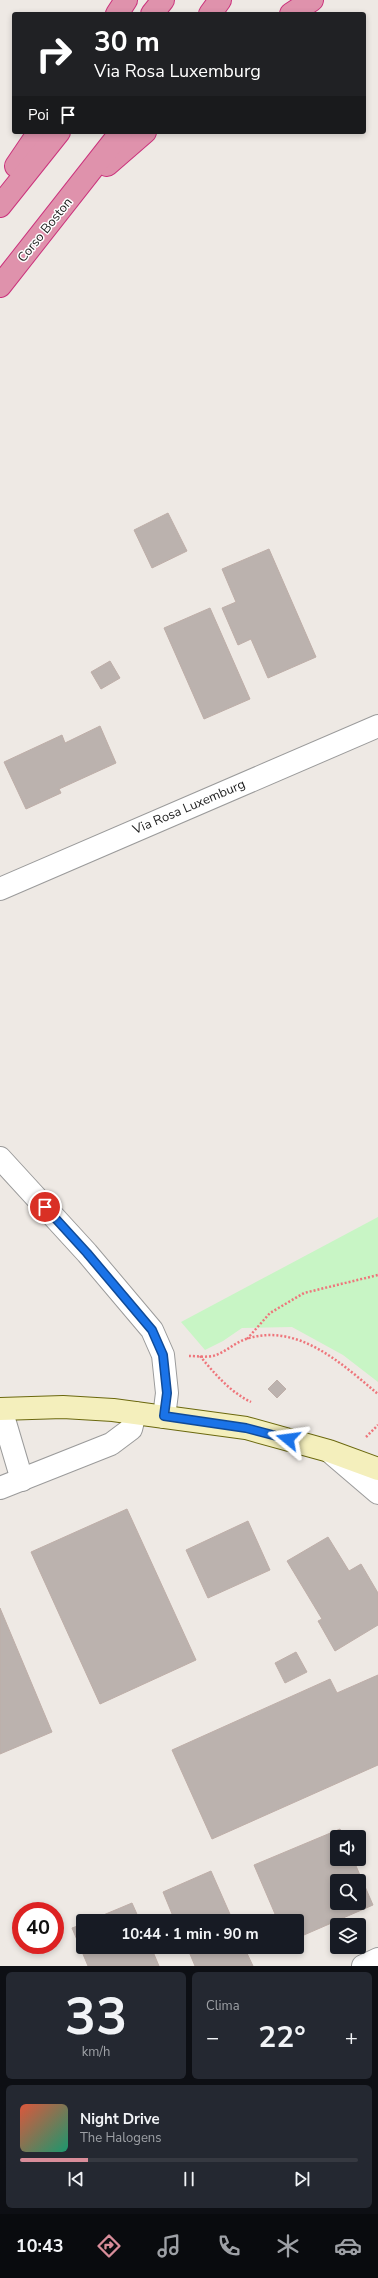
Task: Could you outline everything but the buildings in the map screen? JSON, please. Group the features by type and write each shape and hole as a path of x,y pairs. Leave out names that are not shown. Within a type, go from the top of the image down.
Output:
{"highway":[{"path":"118,12 126,0"},
{"path":"154,12 164,0"},
{"path":"211,12 220,0"},
{"path":"295,12 312,0"},
{"path":"0,190 37,134"},
{"path":"0,206 57,134"},
{"path":"74,194 119,134"},
{"path":"74,194 143,134"},
{"name":"Corso Boston","path":"0,286 74,194"}],"street":[{"name":"Via Rosa Luxemburg","path":"0,889 378,726"},
{"path":"0,1158 87,1253 152,1330 163,1355 167,1393 164,1416"},
{"path":"22,1480 0,1409 63,1407 164,1416 246,1428 329,1451 378,1469"},
{"path":"0,1488 111,1444 131,1429 135,1413"},
{"path":"329,1451 378,1493"},
{"path":"363,1966 378,1960"}],"path":[{"path":"188,1356 215,1356 246,1339 270,1313 304,1293 334,1288 378,1275"},
{"path":"246,1339 266,1336 291,1337 312,1345 338,1361 378,1394"},
{"path":"200,1356 216,1375 243,1398 255,1404"},
{"path":"364,1439 378,1425"}],"green space":[{"path":"378,1217 378,1382 343,1355 292,1327 242,1328 223,1341 205,1350 181,1322"}],"route":[{"path":"45,1207 87,1253 152,1330 163,1355 167,1393 164,1416 246,1428 288,1439"}]}
